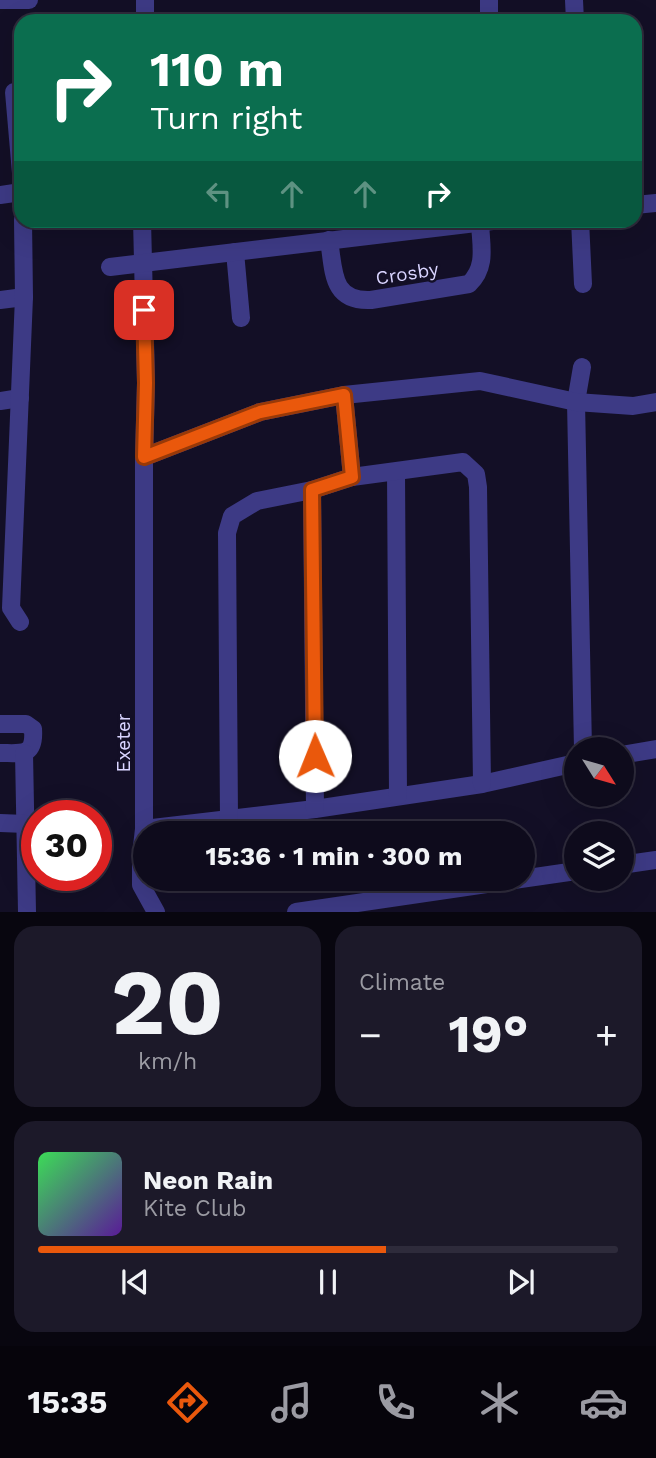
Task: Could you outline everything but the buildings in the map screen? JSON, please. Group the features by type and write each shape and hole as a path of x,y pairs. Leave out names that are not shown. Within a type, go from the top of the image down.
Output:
{"street":[{"path":"0,0 29,0"},
{"path":"12,90 14,108"},
{"path":"10,613 8,515 20,398 24,297 23,228"},
{"name":"Exeter","path":"142,228 146,383 144,821"},
{"path":"110,267 436,228"},
{"name":"Crosby","path":"329,240 337,287 348,297 371,300 469,284 483,264 480,228"},
{"path":"580,228 583,284"},
{"path":"235,252 241,318"},
{"path":"0,300 24,297"},
{"path":"582,367 576,402 583,737"},
{"path":"144,457 260,412 344,395 480,381 576,402 634,406 656,402"},
{"path":"344,395 352,477"},
{"path":"0,401 20,398"},
{"path":"229,819 228,533 232,516 257,501 312,490 352,477 463,462 476,474 482,784"},
{"path":"396,472 398,796"},
{"path":"312,490 316,809"},
{"path":"0,724 26,724 33,729 34,742 29,751 24,753 0,753"},
{"path":"634,753 656,749"},
{"path":"24,753 25,800"},
{"path":"212,821 316,809 482,784 564,766"},
{"path":"0,823 21,824"},
{"path":"634,863 656,860"},
{"path":"296,912 564,873"},
{"path":"26,891 26,912"},
{"name":"Exeter","path":"144,891 156,912"}],"route":[{"path":"144,310 144,457 260,412 344,395 352,477 312,490 315,756"}]}
